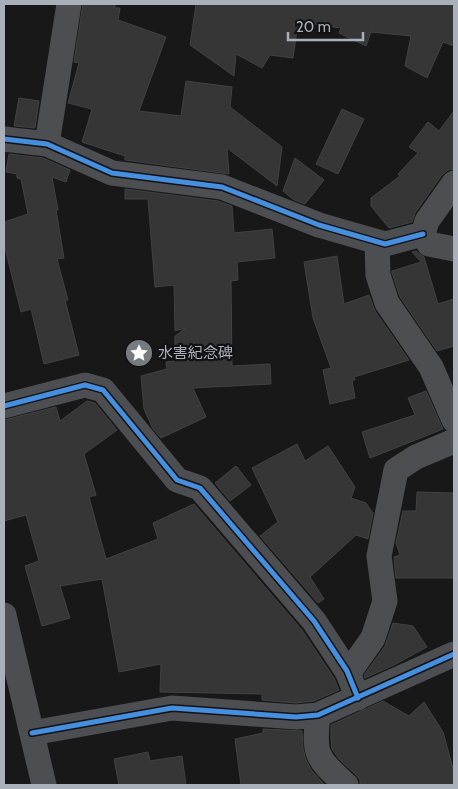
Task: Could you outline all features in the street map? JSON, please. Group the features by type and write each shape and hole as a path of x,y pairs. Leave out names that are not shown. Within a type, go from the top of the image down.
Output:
{"street":[{"path":"47,144 70,4"},
{"path":"4,139 47,144 112,173 222,187 319,225 376,242 385,244 423,234"},
{"path":"454,183 427,221 423,234 429,244 454,249"},
{"path":"376,242 378,275 387,303 431,367 454,420"},
{"path":"4,406 85,385 103,390 177,480 200,488 314,621 347,671 358,698"},
{"path":"347,671 352,668 373,638 385,601 379,556 396,470 416,457 454,441"},
{"path":"4,615 44,785"},
{"path":"32,733 172,708 296,717 318,715 454,654"},
{"path":"318,715 315,742 322,762 346,785"}],"building":[{"path":"83,4 115,4 115,8 120,8 118,20 166,37 139,111 181,116 186,81 232,87 230,107 282,147 277,186 227,148 229,174 125,160 125,156 82,142 92,109 68,103 79,63 74,62"},
{"path":"196,4 454,4 454,46 443,42 427,78 405,66 411,36 371,32 366,46 339,33 341,28 321,23 320,25 298,23 293,58 270,55 262,68 236,54 234,76 190,45"},
{"path":"19,98 39,101 35,128 14,126"},
{"path":"342,109 364,119 338,174 316,164"},
{"path":"454,111 454,169 448,170 442,175 415,213 412,222 389,228 371,206 371,198 400,176 398,174 418,153 409,147 428,122 439,131"},
{"path":"9,154 43,158 70,170 66,182 52,177 64,258 57,259 68,300 65,300 79,355 44,364 31,309 21,312 4,244 4,222 28,214 21,179 17,178 17,174 6,172"},
{"path":"295,158 324,180 305,204 294,200 283,191"},
{"path":"125,189 218,201 232,206 234,233 272,229 275,258 237,262 238,280 231,281 232,366 270,364 271,384 193,388 206,417 161,438 153,429 144,409 141,376 167,369 166,362 175,361 175,336 186,328 175,331 174,285 155,287 148,199 125,199"},
{"path":"416,251 424,257 438,304 454,299 454,346 437,351 400,297 392,271 421,262 412,252"},
{"path":"337,256 344,304 369,295 375,311 409,360 354,377 355,380 352,380 355,398 330,404 323,370 331,368 313,318 304,262"},
{"path":"426,391 443,429 370,458 362,432 415,415 408,398"},
{"path":"87,401 95,403 117,430 84,454 96,495 89,497 106,559 158,539 153,523 194,504 302,630 334,678 339,690 314,701 296,703 262,700 262,694 160,692 161,664 119,672 102,579 60,586 70,618 42,626 25,566 39,561 26,515 4,521 4,420 56,407 60,421"},
{"path":"297,444 305,461 328,446 355,487 351,498 366,503 373,513 368,539 356,535 310,577 324,599 318,603 260,536 278,522 252,468"},
{"path":"236,466 251,485 230,501 215,483"},
{"path":"417,492 454,493 454,578 396,578 394,557 400,555 396,543 403,511 416,511"},
{"path":"393,623 413,626 427,647 365,678 364,675 385,646"},
{"path":"383,701 409,716 424,702 443,732 454,772 454,785 360,785 360,780 339,759 332,749 331,725"},
{"path":"263,729 302,731 306,760 312,771 325,785 241,785 235,739 263,733"},
{"path":"148,752 150,761 182,756 186,785 119,785 114,759"}],"cycle path":[{"path":"4,139 47,144 112,173 222,187 319,225 385,244 423,234"},
{"path":"4,406 85,385 103,390 177,480 200,488 314,621 347,671 358,698"},
{"path":"32,733 172,708 296,717 318,715 454,654"}],"place":[{"name":"水害紀念碑","path":"139,353"}]}
